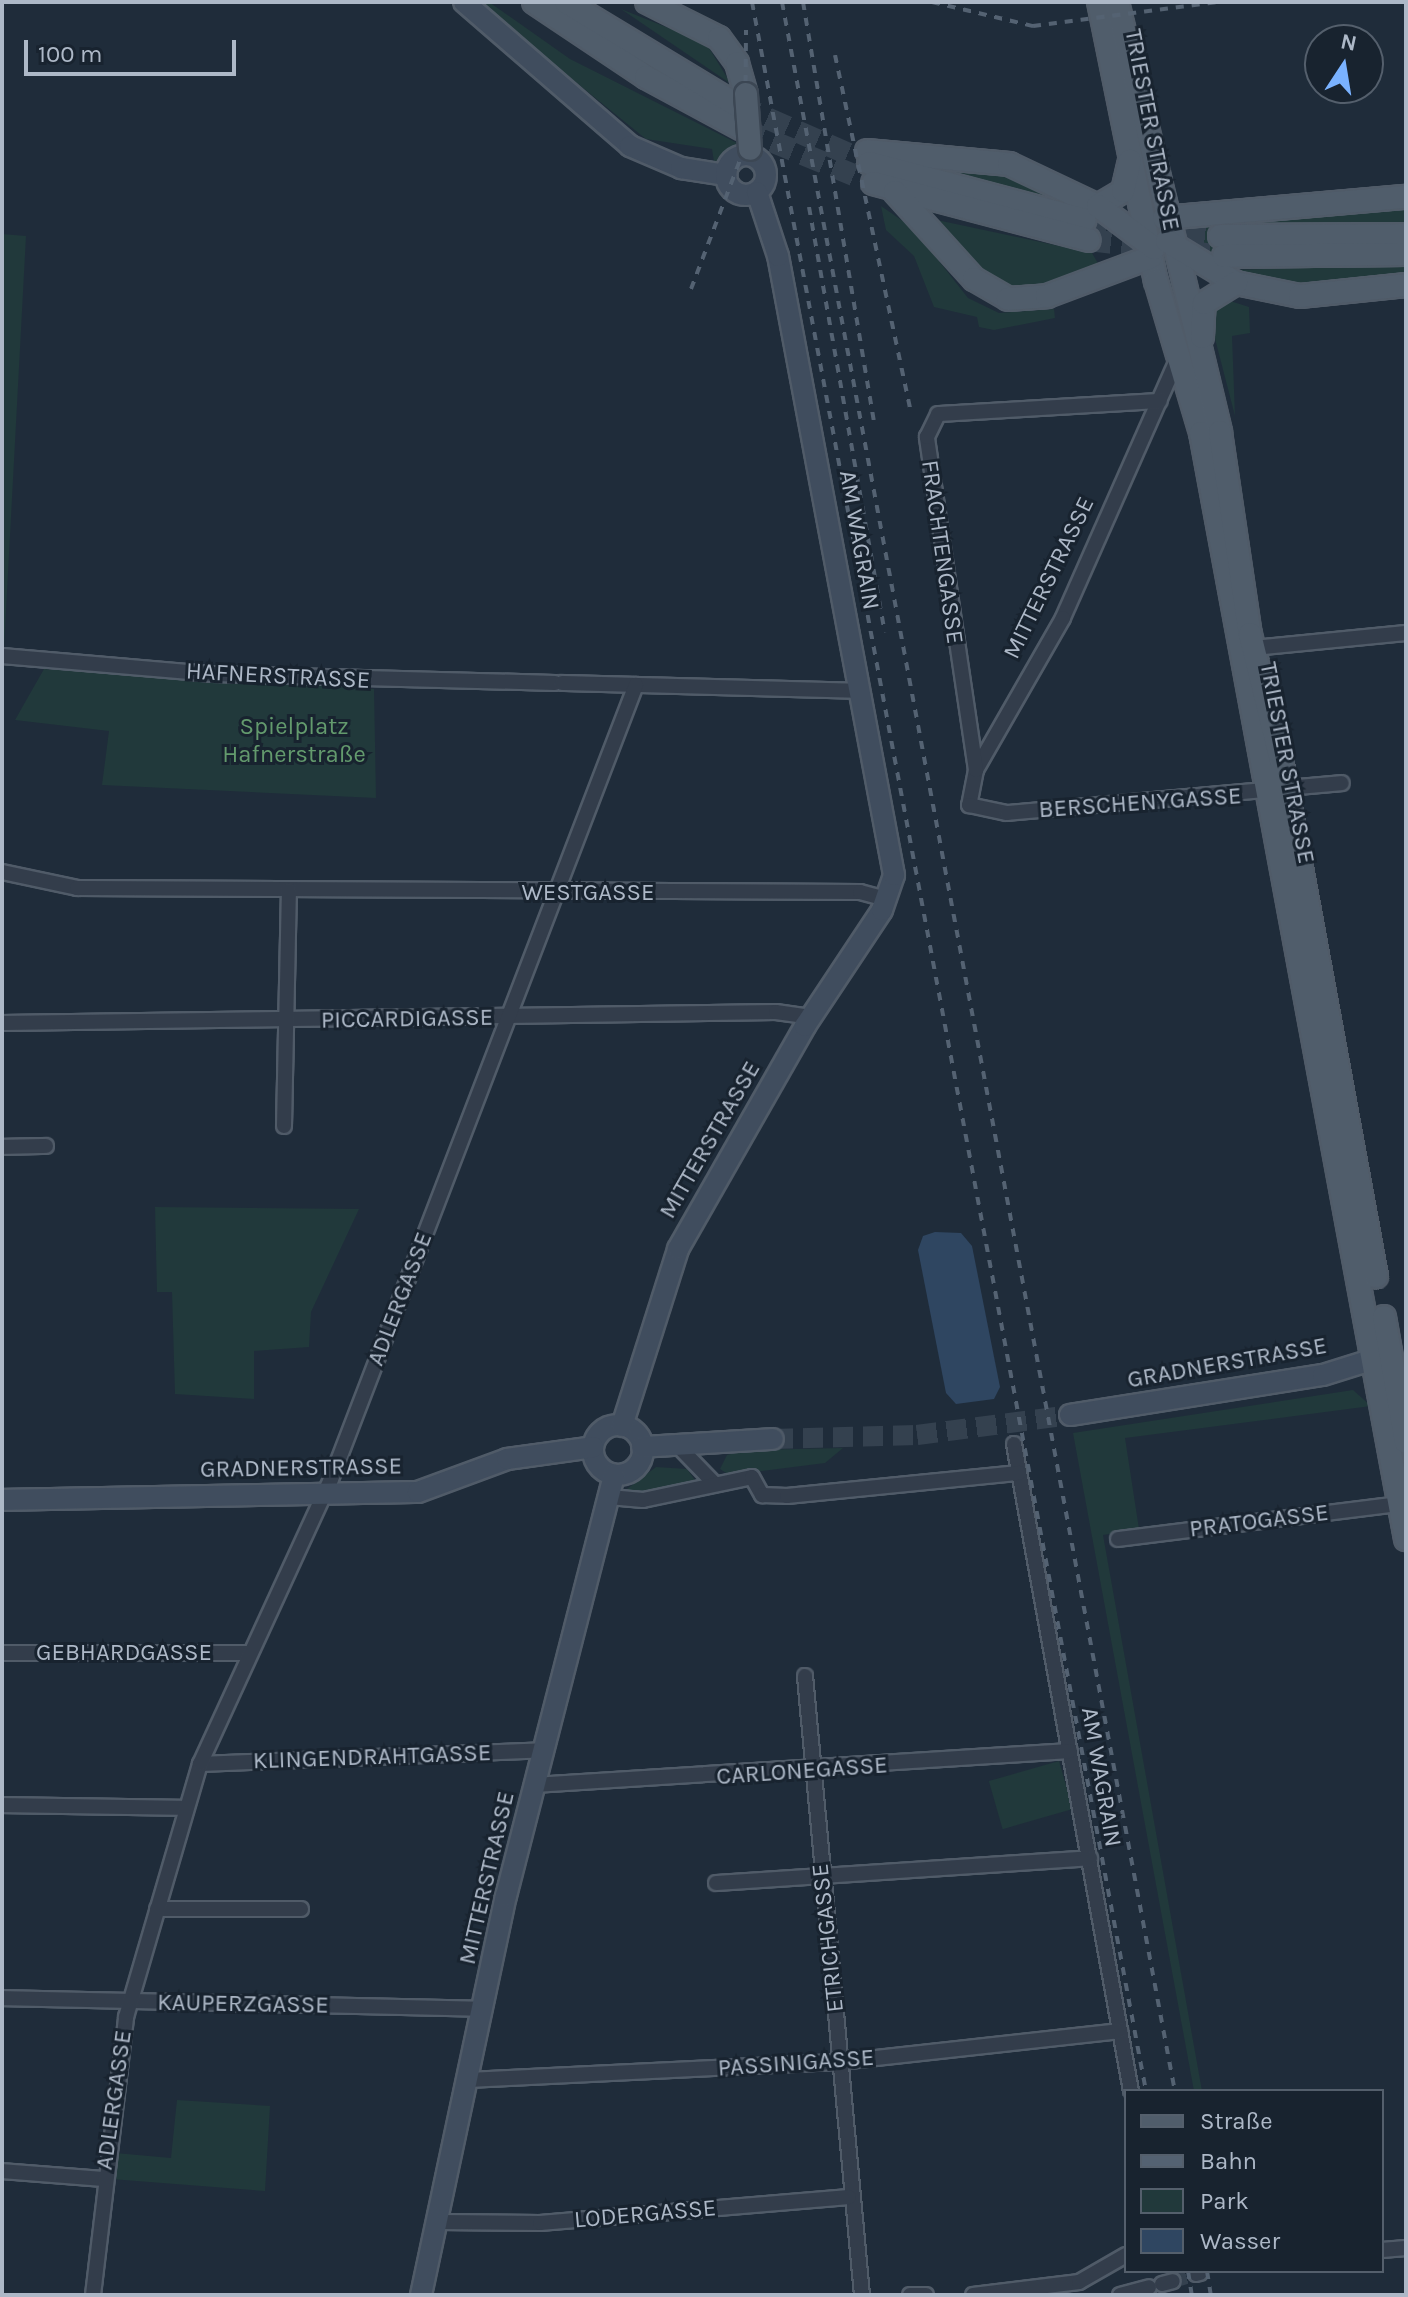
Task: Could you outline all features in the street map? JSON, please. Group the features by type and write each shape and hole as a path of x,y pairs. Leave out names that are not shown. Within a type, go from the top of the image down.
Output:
{"main road":[{"path":"464,2 630,146 672,165 726,175 737,193 757,192"},
{"path":"534,2 747,145"},
{"path":"566,2 741,100"},
{"path":"647,2 719,38 737,63 747,145 726,175"},
{"name":"TRIESTER STRASSE","path":"1099,2 1131,160 1143,203 1177,276 1202,350 1276,792"},
{"name":"TRIESTER STRASSE","path":"1117,2 1178,356 1201,433 1276,792 1383,1356 1406,1539"},
{"name":"AM WAGRAIN","path":"747,145 765,170 757,192 778,256 858,691 894,853 887,899"},
{"path":"1090,222 1123,191 1131,160"},
{"path":"870,166 1009,164 1090,222"},
{"path":"870,166 974,279 1008,299 1047,296 1158,240 1406,197"},
{"path":"870,166 1158,240 1236,283 1300,296 1406,285"},
{"path":"895,192 1090,222"},
{"path":"1280,249 1406,235"},
{"path":"1222,246 1406,254"},
{"path":"1202,350 1204,303 1236,283"},
{"name":"MITTERSTRASSE","path":"622,1426 678,1249 811,1017 887,899"},
{"name":"TRIESTER STRASSE","path":"1383,1356 1406,1442"},
{"name":"GRADNERSTRASSE","path":"1070,1415 1323,1375 1383,1356"},
{"path":"622,1426 638,1434 642,1447 636,1467 614,1475 597,1465 593,1447 603,1431 622,1426"},
{"path":"642,1447 680,1448 773,1439"},
{"name":"GRADNERSTRASSE","path":"2,1500 418,1492 507,1459 593,1447"},
{"name":"MITTERSTRASSE","path":"421,2295 440,2222 534,1785 614,1475"}],"street":[{"name":"MITTERSTRASSE","path":"984,813 969,805 976,770 1063,618 1178,356"},
{"name":"FRACHTENGASSE","path":"976,770 927,437 938,414 1160,401"},
{"path":"1253,648 1406,633"},
{"name":"HAFNERSTRASSE","path":"2,656 213,674 858,691"},
{"name":"ADLERGASSE","path":"93,2295 103,2179 130,2001 200,1764 246,1653 325,1493 508,1018 552,894 636,685"},
{"name":"BERSCHENYGASSE","path":"984,813 1276,792 1342,783"},
{"name":"WESTGASSE","path":"2,872 77,888 552,894 860,892 887,899"},
{"path":"284,1126 289,890"},
{"name":"PICCARDIGASSE","path":"2,1023 776,1012 811,1017"},
{"path":"2,1147 46,1146"},
{"name":"AM WAGRAIN","path":"1014,1444 1131,2089"},
{"path":"680,1448 713,1482"},
{"path":"609,1497 643,1500 713,1482 752,1477 762,1495 787,1496 1019,1473"},
{"name":"PRATOGASSE","path":"1118,1539 1401,1504"},
{"name":"GEBHARDGASSE","path":"2,1653 246,1653"},
{"name":"ETRICHGASSE","path":"805,1676 849,2197 862,2295"},
{"name":"KLINGENDRAHTGASSE","path":"200,1764 544,1750"},
{"name":"CARLONEGASSE","path":"534,1785 812,1772 1070,1751"},
{"path":"2,1805 186,1808"},
{"path":"716,1883 822,1881 1090,1858"},
{"path":"157,1909 301,1909"},
{"name":"KAUPERZGASSE","path":"2,1998 484,2009"},
{"name":"PASSINIGASSE","path":"470,2080 840,2062 1120,2031"},
{"path":"2,2171 103,2179"},
{"name":"LODERGASSE","path":"440,2222 540,2223 849,2197"},
{"path":"1384,2250 1406,2248"},
{"path":"973,2295 1079,2282 1124,2256"},
{"path":"1120,2295 1161,2284"},
{"path":"910,2295 926,2295"}],"green space":[{"path":"477,2 489,2 570,59 739,144 735,153 714,162 712,149 646,139"},
{"path":"621,9 706,43 731,84"},
{"path":"910,163 1010,172 1075,207"},
{"path":"1406,203 1406,224 1217,226 1230,270 1406,265 1406,279 1302,287 1231,273 1199,255 1189,226"},
{"path":"881,206 913,228 968,298 999,313 1054,309 1055,318 994,330 979,327 977,317 934,307 914,256 886,230"},
{"path":"937,220 1092,253 1099,265 1044,287 1011,290 982,275"},
{"path":"2,234 26,236 4,648 2,648"},
{"path":"1227,300 1249,307 1250,333 1232,336 1235,416 1212,327 1214,309"},
{"name":"Spielplatz Hafnerstraße","path":"44,669 374,689 376,798 102,785 109,731 15,720"},
{"path":"155,1207 359,1209 311,1312 309,1347 254,1351 254,1399 175,1394 172,1292 157,1292"},
{"path":"1353,1390 1371,1406 1125,1438 1139,1529 1103,1535 1202,2089 1194,2089 1073,1433"},
{"path":"843,1448 825,1463 729,1475 720,1469 727,1455 746,1450"},
{"path":"656,1467 687,1469 697,1483 649,1494 623,1492"},
{"path":"1059,1761 1073,1809 1003,1829 989,1781"},
{"path":"177,2100 270,2106 265,2191 111,2179 115,2153 171,2158"}],"water":[{"path":"935,1232 961,1233 972,1246 1000,1387 994,1399 956,1404 946,1393 918,1250 923,1236"}],"tunnel":[{"path":"737,105 869,163"},
{"path":"742,129 873,183"},
{"path":"1085,220 1220,236"},
{"path":"1089,240 1224,256"},
{"path":"773,1439 917,1435 1070,1415"},
{"path":"1173,2281 1196,2274"}],"railway":[{"path":"752,2 1146,2089"},
{"path":"782,2 1175,2089"},
{"path":"803,2 874,420"},
{"path":"932,2 1033,26 1219,2"},
{"path":"691,289 745,147 746,30"},
{"path":"835,55 911,414"},
{"path":"809,207 885,632"},
{"path":"1188,2273 1192,2295"},
{"path":"1207,2273 1211,2295"}]}
